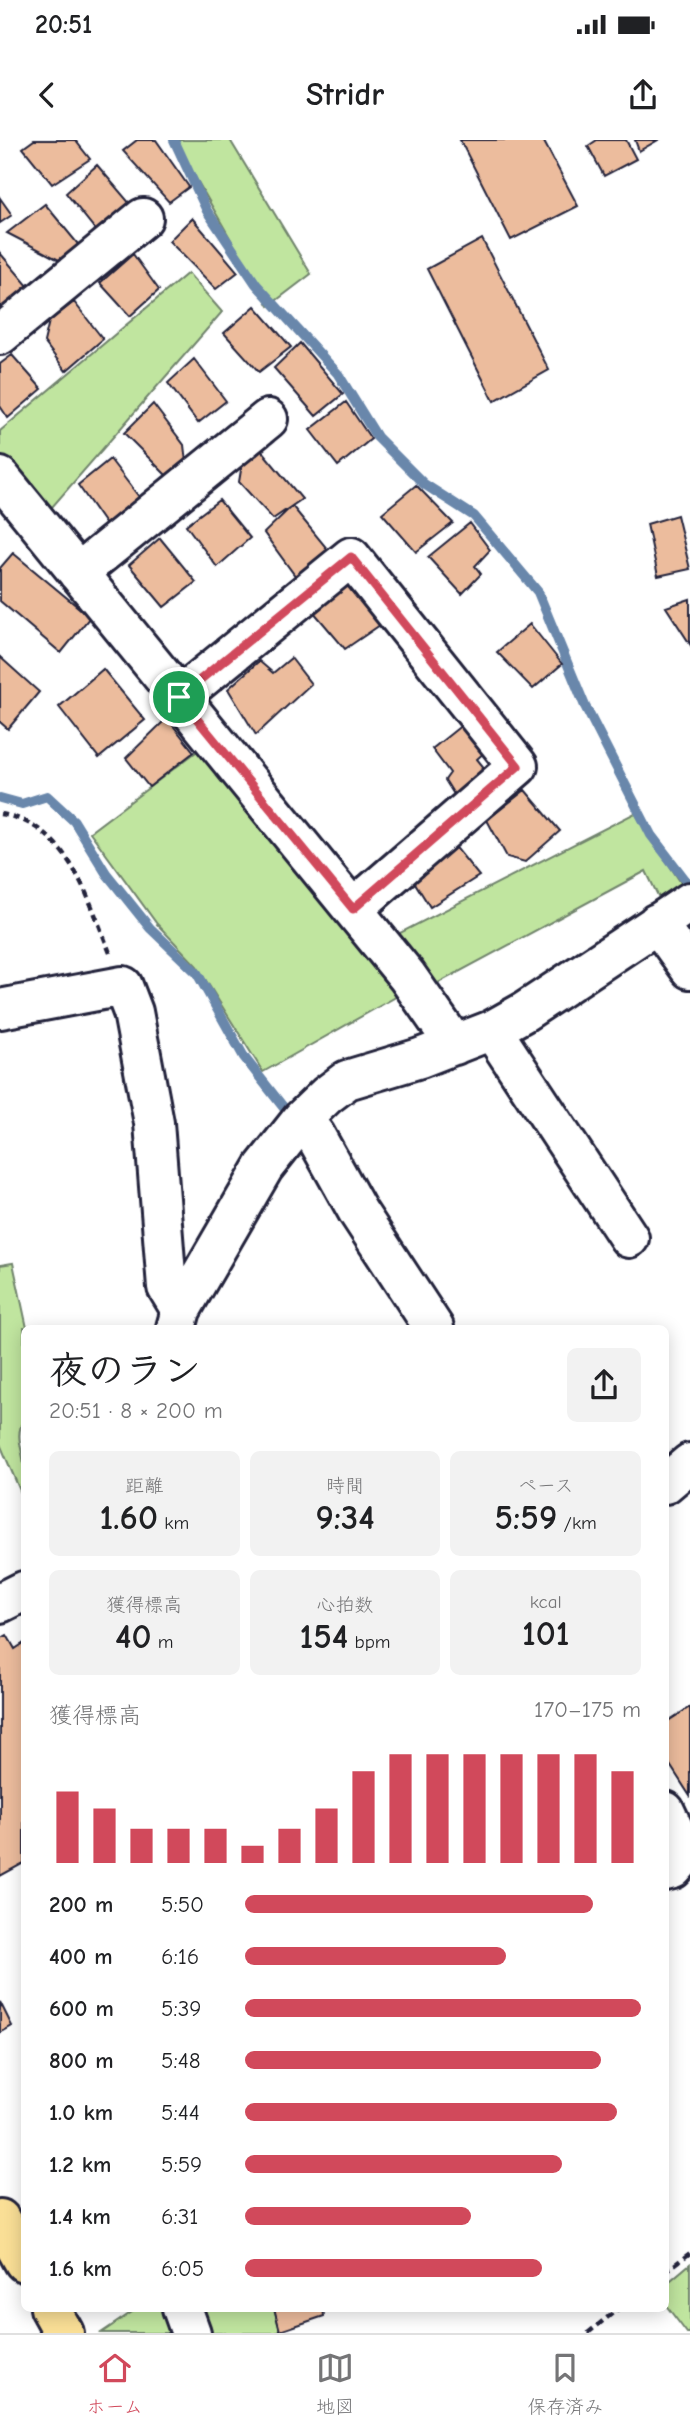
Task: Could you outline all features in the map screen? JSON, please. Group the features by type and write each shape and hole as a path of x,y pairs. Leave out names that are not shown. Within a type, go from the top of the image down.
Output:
{"main road":[{"path":"0,2219 21,2257"},
{"path":"52,2312 64,2333"}],"street":[{"path":"0,335 143,218"},
{"path":"78,573 268,419"},
{"path":"0,477 407,976 455,1045"},
{"path":"179,697 351,557 518,766 353,909"},
{"path":"178,1319 264,1167 302,1119 327,1095 347,1080 420,1058 492,1030 524,1012 690,902"},
{"path":"657,923 690,968"},
{"path":"0,1009 123,986 133,1012 154,1123 167,1287 178,1319"},
{"path":"492,1030 629,1238"},
{"path":"302,1119 315,1135 358,1212 433,1325"},
{"path":"669,1480 690,1463"},
{"path":"0,1603 21,1592"},
{"path":"669,1820 679,1841 681,1860 669,1870"},
{"path":"183,2312 191,2333"}],"path":[{"path":"0,814 17,817 42,830 68,858 89,899 123,986"},
{"path":"669,2269 690,2253"},
{"path":"588,2333 614,2312"}],"green space":[{"path":"174,140 230,140 311,274 269,306"},
{"path":"188,273 222,312 46,514 0,458 0,431"},
{"path":"204,746 401,994 263,1072 197,966 157,924 90,832"},
{"path":"635,813 685,889 662,904 646,871 429,988 392,937"},
{"path":"13,1263 26,1325 21,1325 21,1493 0,1444 0,1265"},
{"path":"690,2264 690,2333 687,2333 669,2309 669,2282"},
{"path":"132,2312 164,2312 172,2333 101,2333"},
{"path":"199,2312 275,2312 280,2331 276,2333 206,2333"}],"building":[{"path":"34,140 75,140 90,159 52,184 23,148"},
{"path":"137,140 156,140 189,187 169,202 123,151"},
{"path":"460,140 543,140 578,206 511,240"},
{"path":"597,140 626,140 636,159 604,176 588,146"},
{"path":"635,140 658,140 639,151"},
{"path":"97,165 132,206 98,233 66,193"},
{"path":"0,198 12,215 0,223"},
{"path":"45,204 82,249 61,261 7,233"},
{"path":"192,218 238,272 216,289 169,241"},
{"path":"482,239 549,370 494,401 427,269"},
{"path":"0,253 29,287 2,309 0,307"},
{"path":"133,254 159,290 130,316 100,283"},
{"path":"74,302 103,339 66,371 44,342 49,321"},
{"path":"255,306 291,347 259,372 224,333"},
{"path":"300,343 343,394 316,416 274,368"},
{"path":"12,355 42,389 8,418 0,406 0,364"},
{"path":"194,359 226,401 198,423 168,383"},
{"path":"346,402 371,439 338,466 310,430"},
{"path":"153,404 184,445 186,462 169,478 124,433"},
{"path":"261,450 302,499 273,519 239,482 242,464"},
{"path":"110,459 139,497 106,525 78,485"},
{"path":"416,485 453,523 416,552 382,513"},
{"path":"219,500 250,538 217,567 186,525"},
{"path":"292,506 329,551 296,577 264,533"},
{"path":"677,515 690,569 658,576 647,524"},
{"path":"470,523 490,550 475,566 481,574 462,594 428,557"},
{"path":"160,538 196,582 164,607 129,565"},
{"path":"13,553 90,617 61,653 0,601 0,568"},
{"path":"347,582 380,625 345,649 313,611"},
{"path":"690,599 690,644 666,607"},
{"path":"530,624 562,664 533,689 497,652"},
{"path":"0,657 39,692 8,729 0,722"},
{"path":"291,658 311,684 256,735 228,689 259,661 273,673"},
{"path":"103,669 145,720 99,758 59,707"},
{"path":"167,718 194,752 149,787 126,758"},
{"path":"463,724 487,750 477,759 486,770 455,796 445,780 450,773 432,749"},
{"path":"525,790 560,831 525,862 507,857 487,820"},
{"path":"453,844 479,876 430,907 410,875"},
{"path":"7,1635 15,1649 21,1645 21,1865 0,1876 0,1639"},
{"path":"690,1707 690,1796 669,1764 669,1720"},
{"path":"0,2002 12,2026 0,2033"},
{"path":"275,2312 324,2312 324,2316 280,2331"}],"waterway":[{"path":"174,140 207,211 256,284 338,374 377,437 424,484 474,516 538,592 585,706 651,835 690,886"},
{"path":"0,798 22,804 47,796 74,821 106,873 150,928 197,973 244,1057 291,1117"}],"route":[{"path":"351,557 518,766 353,909 179,697 351,557"}]}
